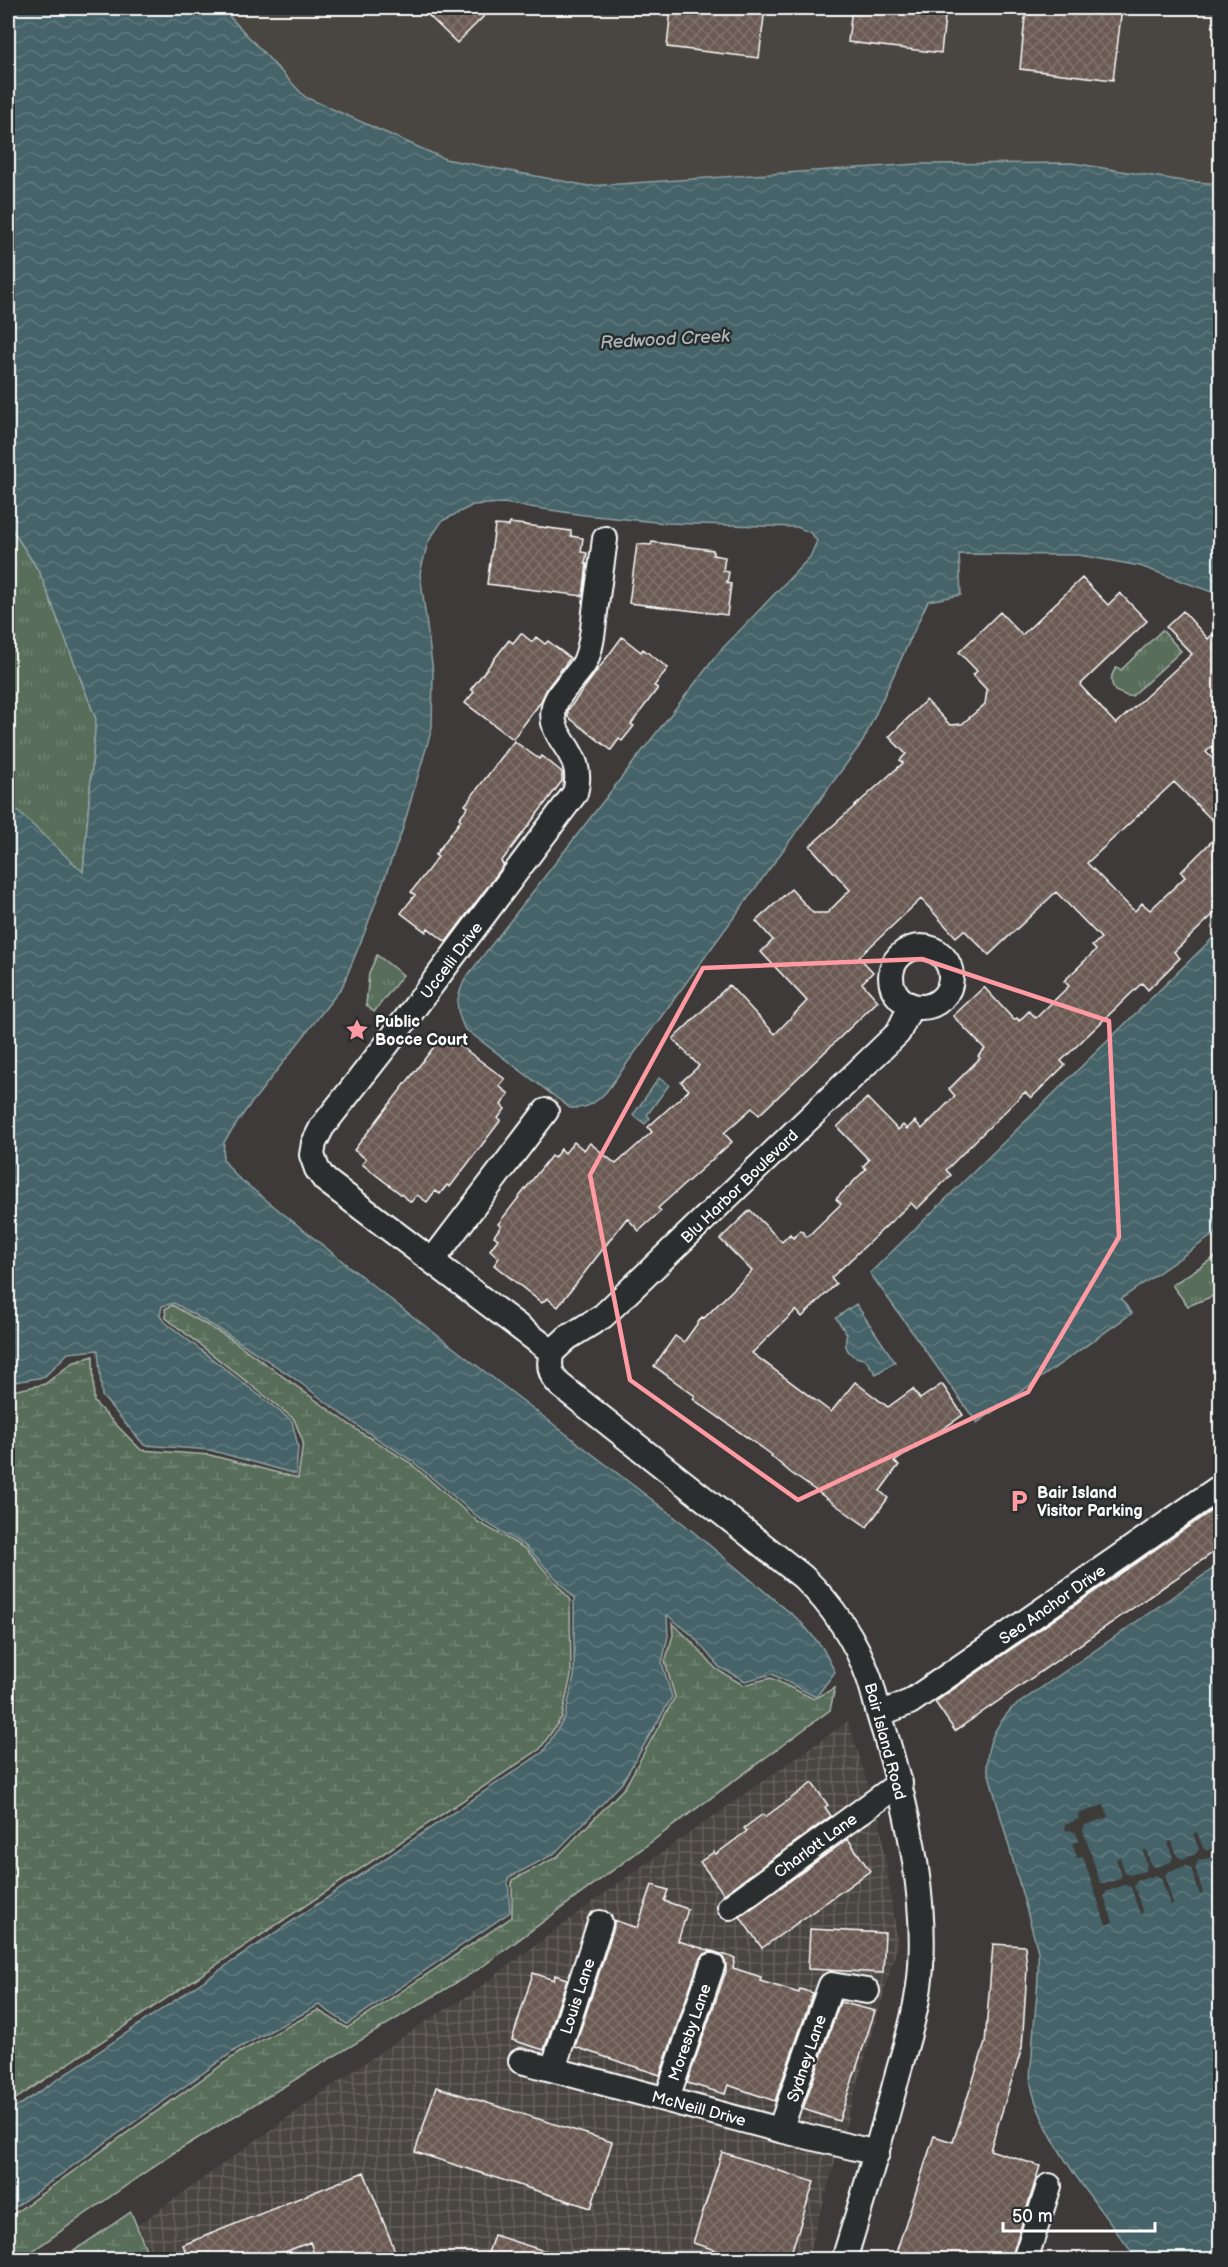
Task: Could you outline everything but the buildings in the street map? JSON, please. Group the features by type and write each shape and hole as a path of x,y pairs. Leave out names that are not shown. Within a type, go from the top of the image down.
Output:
{"street":[{"name":"Uccelli Drive","path":"552,1352 325,1180 317,1169 312,1155 314,1143 322,1127 388,1044 575,793 578,767 556,731 553,720 554,705 585,663 592,640 605,539"},
{"name":"Blu Harbor Boulevard","path":"552,1352 573,1334 603,1316 890,1041 898,1033 911,1006"},
{"path":"432,1261 546,1111"},
{"name":"Bair Island Road","path":"552,1352 549,1361 550,1370 560,1385 803,1577 820,1593 852,1638 869,1679 900,1783 919,1895 922,1935 921,1968 916,2004 877,2153 844,2259"},
{"name":"Sea Anchor Drive","path":"879,1714 910,1702 1221,1487"},
{"name":"Charlott Lane","path":"730,1907 900,1783"},
{"name":"Louis Lane","path":"553,2069 600,1923"},
{"name":"Moresby Lane","path":"667,2099 712,1966"},
{"name":"Sydney Lane","path":"780,2130 821,1983 867,1990"},
{"name":"McNeill Drive","path":"521,2061 780,2130 877,2153"},
{"path":"1025,2259 1049,2186"}],"highlighted area":[{"path":"922,959 1109,1021 1119,1237 1028,1392 798,1500 630,1380 590,1175 703,968"}],"shaded area":[{"path":"226,8 1220,8 1220,184 1183,181 1072,163 918,164 589,186 445,159 305,97 230,17"},
{"path":"848,1721 880,1821 898,1944 807,2259 152,2259 138,2225 354,2070 423,2023 468,1996 610,1889"}],"green space":[{"path":"8,523 40,573 96,719 83,873 8,802"},
{"path":"1162,630 1181,651 1132,696 1115,691 1112,679 1117,667 1121,670"},
{"path":"377,955 403,975 374,1012 366,1005 369,973"},
{"path":"1220,1254 1220,1296 1213,1296 1188,1306 1172,1285"},
{"path":"172,1305 231,1339 360,1432 409,1462 478,1522 526,1549 570,1599 571,1676 562,1717 540,1749 8,2104 8,1392 45,1384 72,1363 93,1356 94,1402 141,1450 210,1455 298,1478 303,1442 294,1419 166,1318 165,1309"},
{"path":"672,1623 716,1669 743,1685 771,1678 814,1699 835,1688 830,1710 479,1969 170,2155 21,2259 8,2259 8,2218 240,2052 318,2010 347,2028 512,1917 512,1880 557,1857 625,1787 675,1697 665,1662 673,1635"},
{"path":"131,2212 150,2259 62,2259"}],"water":[{"name":"Redwood Creek","path":"8,8 226,8 230,17 305,97 445,159 589,186 918,164 1072,163 1183,181 1220,184 1220,595 1140,566 1079,555 959,554 961,595 928,601 863,741 606,1092 590,1105 570,1108 464,1028 457,1004 465,979 720,651 810,557 817,541 811,533 797,527 666,523 584,515 503,503 473,505 442,521 428,542 420,573 433,672 432,728 402,831 342,987 246,1110 224,1142 223,1159 235,1175 386,1296 685,1525 800,1621 822,1647 835,1672 816,1697 772,1674 745,1681 719,1667 692,1635 667,1615 668,1636 662,1663 672,1697 622,1783 554,1854 508,1878 510,1912 347,2024 319,2005 237,2049 8,2212 8,2113 543,1752 565,1717 574,1677 574,1598 527,1547 480,1519 411,1460 362,1429 291,1376 232,1337 174,1303 162,1306 160,1315 165,1322 292,1421 298,1446 296,1474 210,1450 144,1445 102,1396 98,1350 68,1353 44,1377 8,1383 8,802 83,872 96,719 40,573 8,523"},
{"path":"1220,931 1220,1230 1121,1299 1132,1313 977,1423 870,1273"},
{"path":"659,1078 669,1085 647,1115 650,1118 645,1124 633,1115"},
{"path":"856,1304 895,1362 876,1374 865,1359 849,1352 846,1344 847,1334 836,1318"},
{"path":"1220,1564 1220,2259 1137,2259 1075,2175 1047,2128 1037,2105 1030,2074 1038,1951 987,1767 987,1758 993,1735 1012,1708"}],"pier":[{"path":"1104,1805 1108,1817 1085,1825 1083,1830 1100,1882 1105,1884 1119,1879 1122,1875 1116,1859 1120,1857 1125,1873 1129,1875 1145,1871 1147,1866 1143,1851 1146,1850 1151,1865 1156,1867 1171,1862 1173,1858 1168,1842 1172,1841 1177,1856 1182,1859 1196,1854 1199,1849 1193,1834 1197,1832 1203,1848 1207,1850 1220,1846 1220,1858 1216,1856 1198,1861 1195,1867 1203,1893 1200,1895 1191,1868 1186,1866 1167,1872 1165,1876 1173,1904 1170,1905 1161,1878 1156,1875 1137,1881 1134,1886 1143,1913 1140,1914 1131,1887 1125,1885 1107,1891 1104,1896 1113,1922 1106,1925 1083,1857 1077,1858 1072,1843 1079,1841 1076,1833 1066,1831 1064,1825 1079,1819 1078,1814"}],"place":[{"name":"Public Bocce Court","path":"357,1030"},
{"name":"Bair Island Visitor Parking","path":"1019,1501"}]}
